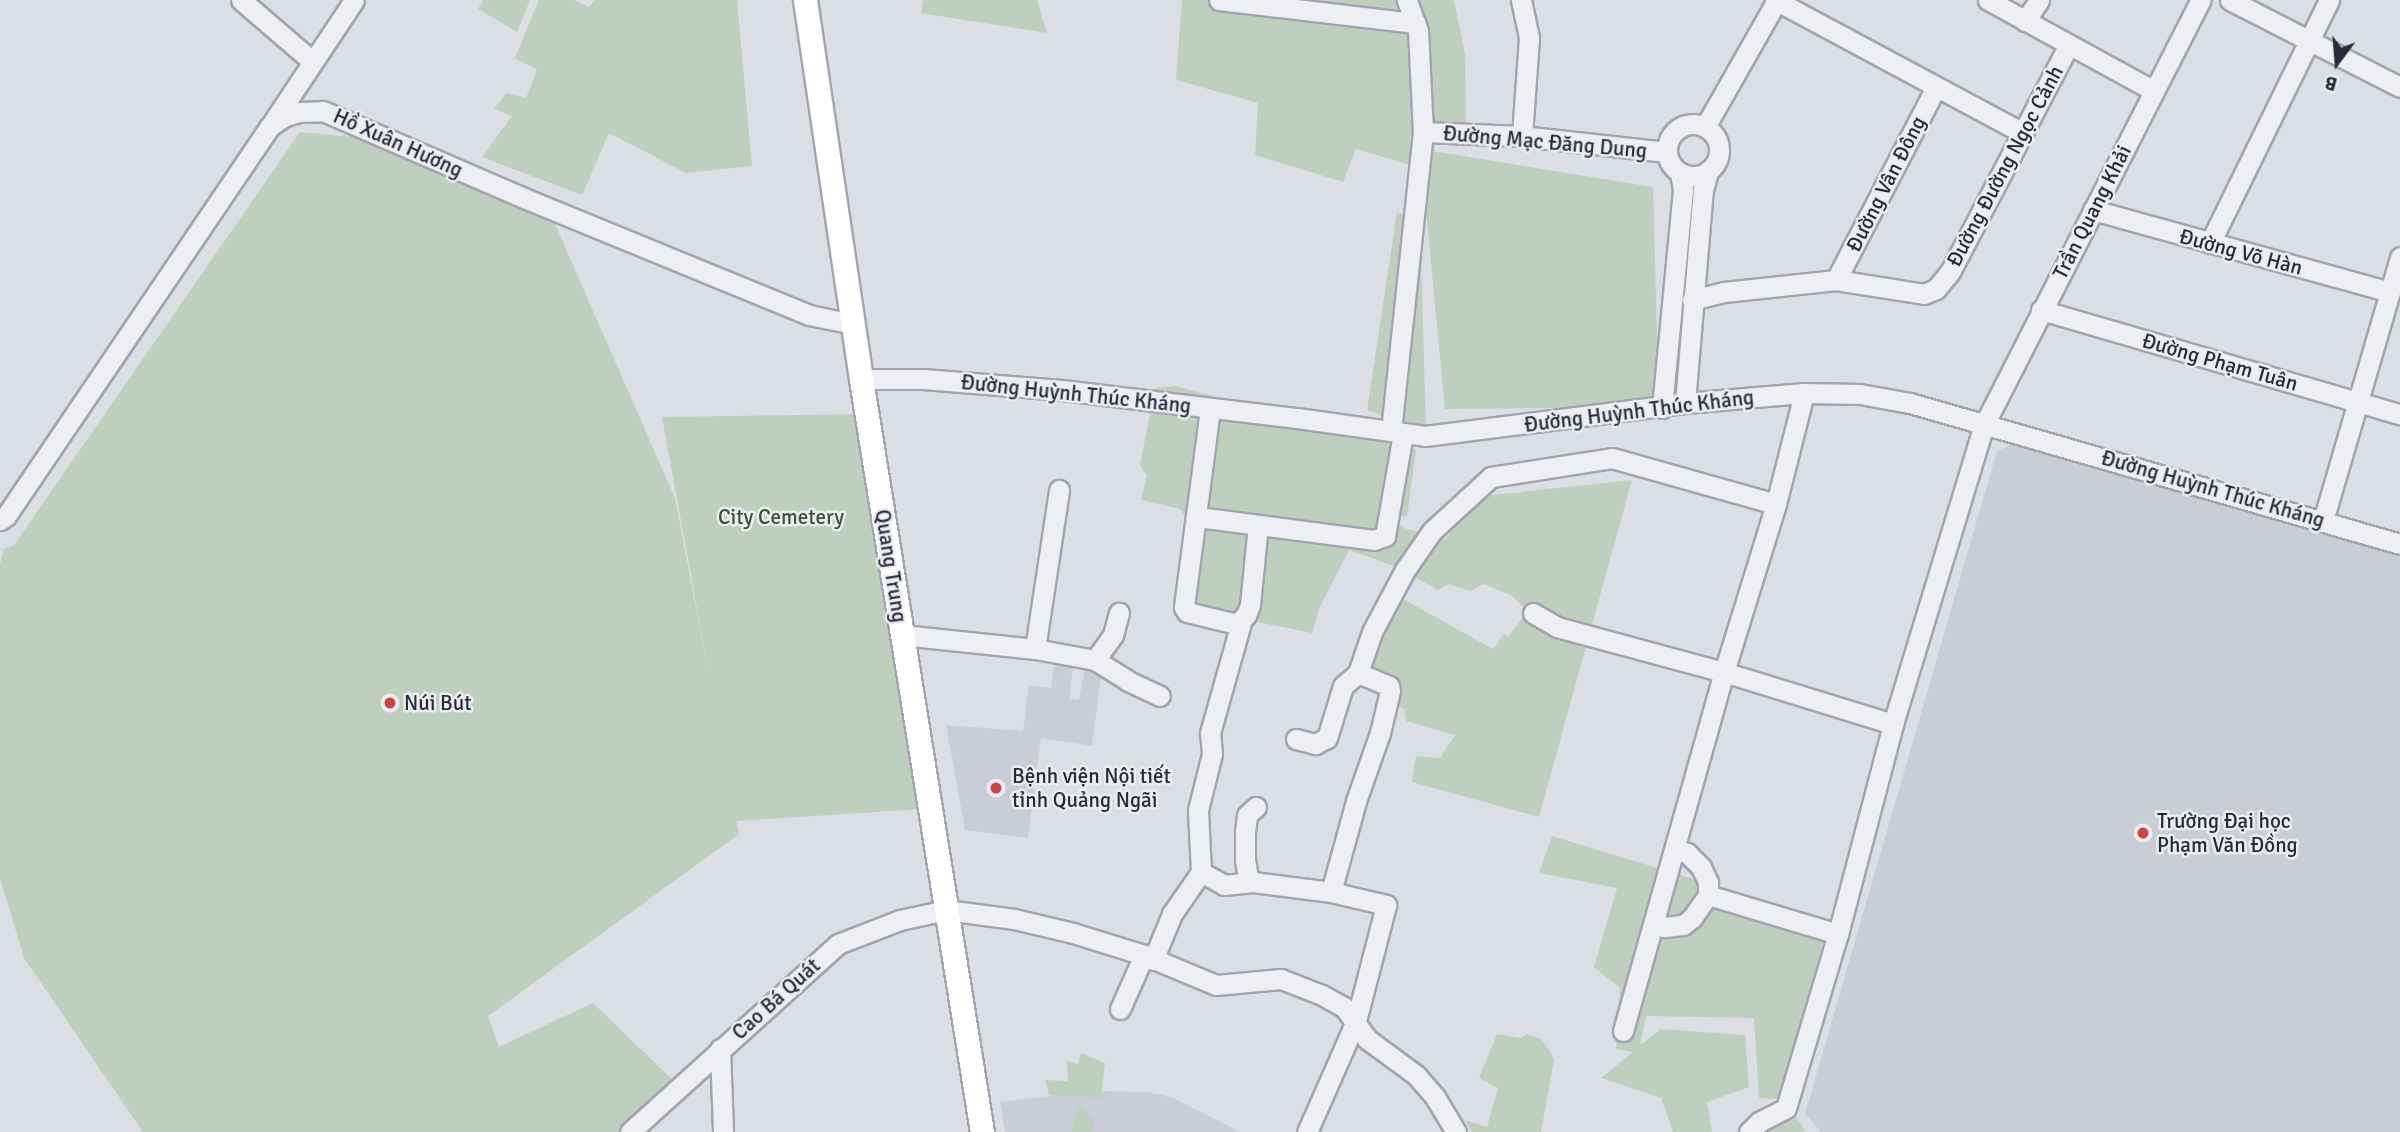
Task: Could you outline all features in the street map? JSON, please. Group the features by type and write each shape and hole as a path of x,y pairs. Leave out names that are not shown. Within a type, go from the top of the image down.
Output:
{"main road":[{"name":"Quang Trung","path":"806,0 861,379 982,1132"}],"street":[{"path":"241,0 312,61"},
{"path":"0,520 6,516 354,0"},
{"path":"1219,0 1416,23"},
{"path":"1198,517 1374,540 1385,536 1397,433 1423,132 1416,23 1407,0"},
{"path":"1521,0 1529,38 1522,136"},
{"path":"1705,127 1776,0 2021,132"},
{"path":"1988,0 2154,91"},
{"path":"2025,21 2039,0"},
{"name":"Trần Quang Khải","path":"1749,1132 1759,1122 1786,1108 1838,934 1893,724 1984,425 2202,0"},
{"path":"2230,0 2400,87"},
{"path":"2210,243 2329,0"},
{"name":"Đường Đường Ngọc Cảnh","path":"1692,300 1724,292 1836,280 1924,294 1936,289 1950,272 2068,46"},
{"name":"Đường Vân Đông","path":"1836,280 1936,87"},
{"name":"Hồ Xuân Hương","path":"269,127 285,116 323,111 524,198 809,315 853,324"},
{"path":"1685,403 1703,190 1708,172 1717,161 1719,152 1713,134 1705,127 1695,124 1674,132 1666,152 1669,162 1680,173 1693,177 1708,172"},
{"name":"Đường Mạc Đăng Dung","path":"1423,132 1522,136 1666,152"},
{"path":"1662,408 1683,189 1680,173"},
{"name":"Đường Võ Hàn","path":"2093,210 2390,292"},
{"path":"2323,521 2400,257"},
{"name":"Đường Phạm Tuân","path":"2041,310 2400,414"},
{"name":"Đường Huỳnh Thúc Kháng","path":"861,379 923,379 1048,389 1425,436 1685,403 1804,393 1860,394 1910,403 2400,544"},
{"path":"1623,1031 1724,672 1776,503 1804,393"},
{"path":"1210,409 1198,517 1184,607 1195,616 1237,624 1242,619"},
{"path":"1296,739 1315,744 1323,742 1343,686 1358,673 1382,612 1419,551 1432,531 1491,477 1612,458 1776,503"},
{"path":"1035,649 1059,490"},
{"path":"1120,1009 1172,914 1201,872 1198,810 1212,754 1210,733 1242,619 1250,605 1258,525"},
{"path":"1096,660 1113,635 1119,613"},
{"path":"1533,613 1557,627 1724,672 1893,724"},
{"path":"902,635 1035,649 1096,660 1128,681 1160,696"},
{"path":"1331,892 1356,801 1380,733 1390,691 1389,686 1358,673"},
{"path":"1253,882 1248,877 1245,860 1245,832 1247,816 1256,807"},
{"path":"1654,921 1664,927 1684,925 1708,895 1708,882 1702,867 1687,853 1676,849"},
{"path":"1201,872 1216,883 1253,882 1331,892 1386,905 1356,1021 1307,1132"},
{"path":"1708,895 1838,934"},
{"name":"Cao Bá Quát","path":"630,1132 838,944 900,920 946,910 1014,919 1073,933 1149,958 1216,985 1281,979 1344,1007 1367,1039 1416,1075 1435,1097 1456,1132"},
{"path":"720,1049 723,1132"}],"shaded area":[{"name":"Trường Đại học Phạm Văn Đồng","path":"2015,443 2400,553 2400,1132 1821,1132 1805,1114 1997,451"},
{"name":"Bệnh viện Nội tiết tỉnh Quảng Ngãi","path":"1055,658 1074,661 1069,699 1079,700 1085,666 1102,668 1092,746 1041,738 1028,838 965,830 946,725 1023,731 1029,685 1051,688"},
{"path":"1089,1091 1147,1092 1171,1097 1240,1132 1005,1132 1000,1102"}],"green space":[{"path":"483,0 530,0 517,32 478,9"},
{"path":"539,0 574,0 589,7 595,0 737,0 752,166 686,173 609,133 582,195 482,157 512,116 494,109 506,93 526,98 537,70 515,58"},
{"path":"923,0 1037,0 1047,33 921,13"},
{"path":"1182,0 1454,0 1465,54 1466,126 1443,139 1410,135 1410,165 1356,149 1343,182 1255,155 1258,103 1176,80"},
{"name":"City Cemetery","path":"300,132 354,137 555,224 675,498 711,685 662,417 866,414 922,809 737,821 739,834 488,1016 499,1047 593,1003 682,1089 634,1132 143,1132 24,958 0,878 0,564 4,549 14,545"},
{"path":"1420,149 1653,187 1659,407 1445,409"},
{"path":"1397,212 1420,221 1426,429 1367,410"},
{"path":"1175,386 1416,449 1407,517 1397,515 1395,521 1404,528 1444,540 1483,496 1632,480 1539,817 1412,782 1416,756 1440,758 1455,735 1406,721 1404,709 1389,702 1357,670 1394,594 1493,649 1504,634 1508,637 1528,611 1511,595 1483,584 1470,591 1449,584 1438,590 1397,567 1349,550 1319,609 1312,633 1188,608 1187,521 1180,509 1141,500 1147,475 1140,465 1155,388"},
{"path":"1552,836 1829,920 1780,1099 1759,1098 1754,1018 1646,1016 1640,1045 1661,1029 1745,1035 1749,1087 1707,1102 1712,1132 1673,1132 1661,1098 1601,1078 1633,1052 1616,1049 1620,988 1594,967 1617,888 1539,873"},
{"path":"1497,1034 1521,1038 1527,1034 1541,1039 1550,1051 1554,1060 1541,1132 1472,1132 1465,1120 1487,1127 1498,1088 1479,1078"},
{"path":"1081,1053 1105,1063 1101,1098 1049,1095 1045,1080 1068,1081 1067,1061 1078,1064"},
{"path":"1078,1103 1094,1121 1092,1132 1072,1132"},
{"path":"1797,1118 1806,1132 1760,1132"}],"place":[{"name":"Núi Bút","path":"390,703"},
{"name":"Bệnh viện Nội tiết tỉnh Quảng Ngãi","path":"996,788"},
{"name":"Trường Đại học Phạm Văn Đồng","path":"2143,833"}]}
